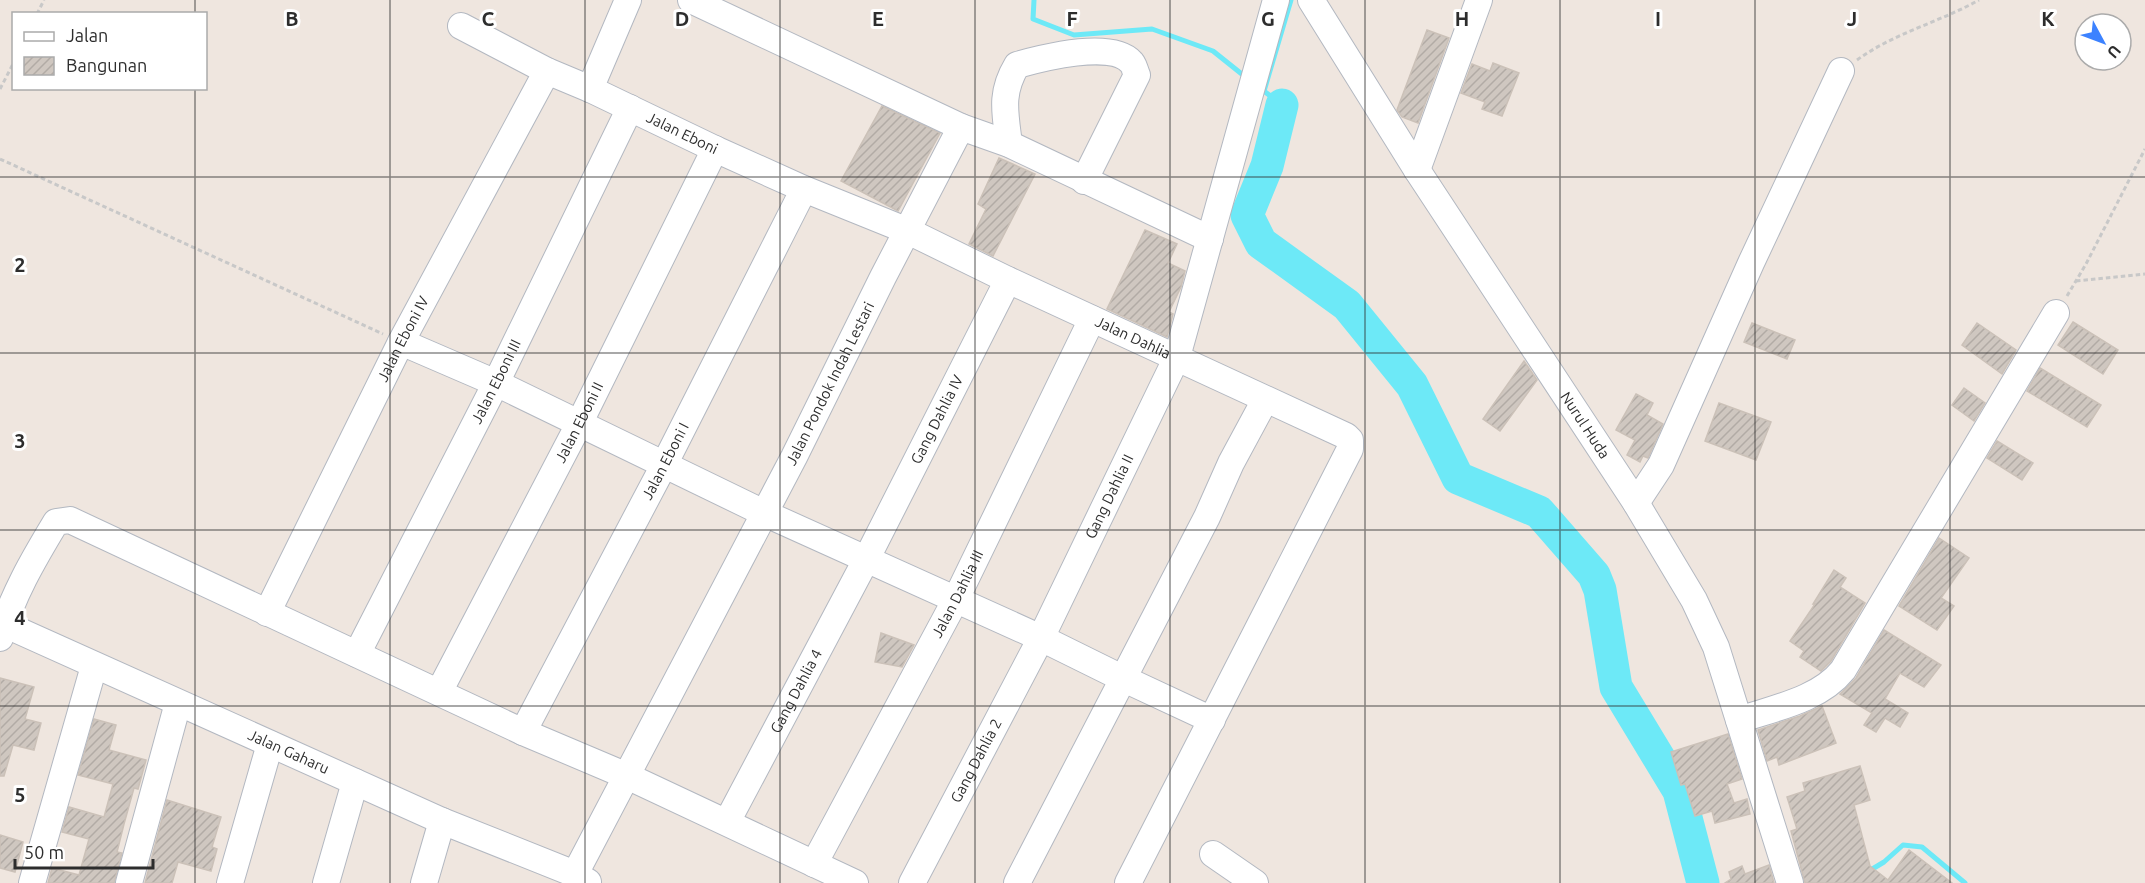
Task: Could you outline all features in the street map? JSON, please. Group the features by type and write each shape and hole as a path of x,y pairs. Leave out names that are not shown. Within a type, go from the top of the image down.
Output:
{"street":[{"path":"590,88 628,0"},
{"path":"691,0 961,127 1009,144 1210,239"},
{"name":"Gang Dahlia II","path":"1041,638 1177,357 1276,0"},
{"name":"Nurul Huda","path":"1311,0 1417,170 1636,504 1707,625 1716,646 1790,883"},
{"path":"1417,170 1479,0"},
{"name":"Jalan Eboni","path":"461,26 547,70 590,88 715,149 804,189 908,231"},
{"path":"1009,144 1004,99 1008,80 1017,65 1078,51 1116,53 1132,62 1137,75 1084,181"},
{"name":"Jalan Eboni IV","path":"267,613 401,342 547,70"},
{"path":"1636,504 1661,465 1751,263 1841,71"},
{"name":"Jalan Eboni III","path":"357,654 496,383 630,108"},
{"name":"Jalan Pondok Indah Lestari","path":"580,880 627,776 961,127"},
{"name":"Jalan Eboni II","path":"439,692 579,424 715,149"},
{"name":"Jalan Eboni I","path":"523,732 664,465 804,189"},
{"name":"Jalan Dahlia","path":"908,231 1008,280 1346,436 1350,440 1350,448 1212,720"},
{"name":"Gang Dahlia IV","path":"867,558 1008,280"},
{"path":"1739,720 1814,694 1834,681 1843,670 2056,313"},
{"name":"Jalan Dahlia III","path":"814,864 956,599 1092,319"},
{"path":"401,342 496,383 764,513 1041,638 1212,720 1128,883"},
{"path":"1017,883 1202,527 1231,463 1265,400"},
{"path":"2,631 12,600 56,522 64,519 70,520 523,732 627,776 855,883"},
{"name":"Gang Dahlia 4","path":"727,822 867,558"},
{"name":"Jalan Gaharu","path":"2,631 94,666 580,880"},
{"name":"Gang Dahlia 2","path":"912,883 1041,638"},
{"path":"32,883 94,666"},
{"path":"129,883 178,703"},
{"path":"230,883 270,744"},
{"path":"326,883 355,782"},
{"path":"424,883 442,821"},
{"path":"1213,854 1255,883"}],"path":[{"path":"1841,71 1874,48 1960,11 1979,0"},
{"path":"0,89 12,66"},
{"path":"2056,313 2076,281 2145,149"},
{"path":"0,159 401,342"},
{"path":"2076,281 2145,274"}],"building":[{"path":"1427,30 1449,38 1418,123 1402,117 1397,110"},
{"path":"1493,63 1519,73 1502,116 1482,109 1485,102 1461,93 1472,64 1490,71"},
{"path":"882,106 940,133 898,211 841,181"},
{"path":"999,158 1035,174 993,256 969,244 986,209 978,204"},
{"path":"1145,230 1177,244 1168,263 1185,271 1181,287 1169,312 1173,314 1167,337 1107,309"},
{"path":"2073,322 2118,350 2103,374 2058,345"},
{"path":"1752,323 1795,340 1787,359 1744,342"},
{"path":"1977,323 2016,350 2002,374 1962,345"},
{"path":"1524,361 1537,380 1500,431 1483,419"},
{"path":"2040,368 2101,405 2087,427 2027,391"},
{"path":"1964,388 1985,403 1974,421 1952,405"},
{"path":"1636,394 1653,403 1647,415 1663,424 1648,458 1643,456 1640,462 1627,455 1635,440 1616,430"},
{"path":"1719,403 1771,422 1756,460 1705,441"},
{"path":"1997,441 2033,463 2022,480 1987,458"},
{"path":"1939,538 1969,558 1941,598 1954,606 1937,630 1899,606"},
{"path":"1834,570 1846,578 1840,587 1865,603 1831,661 1821,671 1800,657 1804,651 1790,641"},
{"path":"1884,630 1941,665 1924,687 1900,673 1885,699 1908,713 1900,727 1885,718 1876,732 1864,725 1872,713 1840,694 1856,678"},
{"path":"881,633 914,645 902,667 875,662"},
{"path":"0,678 34,687 25,719 41,723 34,750 13,745 4,776 0,776"},
{"path":"1822,706 1836,743 1779,765 1777,757 1767,761 1758,730"},
{"path":"94,719 116,725 109,750 146,760 138,789 134,788 124,824 117,852 122,853 114,883 48,883 52,868 79,875 89,839 62,832 69,807 104,817 113,784 78,775"},
{"path":"1728,734 1742,779 1727,784 1734,803 1747,799 1750,814 1715,823 1712,811 1695,816 1685,784 1681,785 1671,752"},
{"path":"1860,766 1870,800 1854,805 1870,866 1888,880 1909,850 1952,883 1805,883 1791,831 1797,829 1787,797 1805,791 1803,783"},
{"path":"167,800 221,817 212,847 217,849 211,871 178,862 172,883 145,883"},
{"path":"0,835 23,842 15,872 0,868"},
{"path":"1769,865 1774,883 1725,883 1731,879 1729,872 1742,866 1745,874"}],"waterway":[{"path":"1034,0 1033,19 1074,35 1152,29 1213,51 1248,79"},
{"path":"1264,91 1291,0"},
{"path":"1260,88 1282,105"},
{"path":"1282,105 1267,166 1247,215 1261,243 1347,305 1412,385 1458,478 1539,512 1594,575 1600,590 1616,687 1679,791 1703,883"},
{"path":"1869,871 1884,862 1903,845 1922,847 1965,883"}]}
